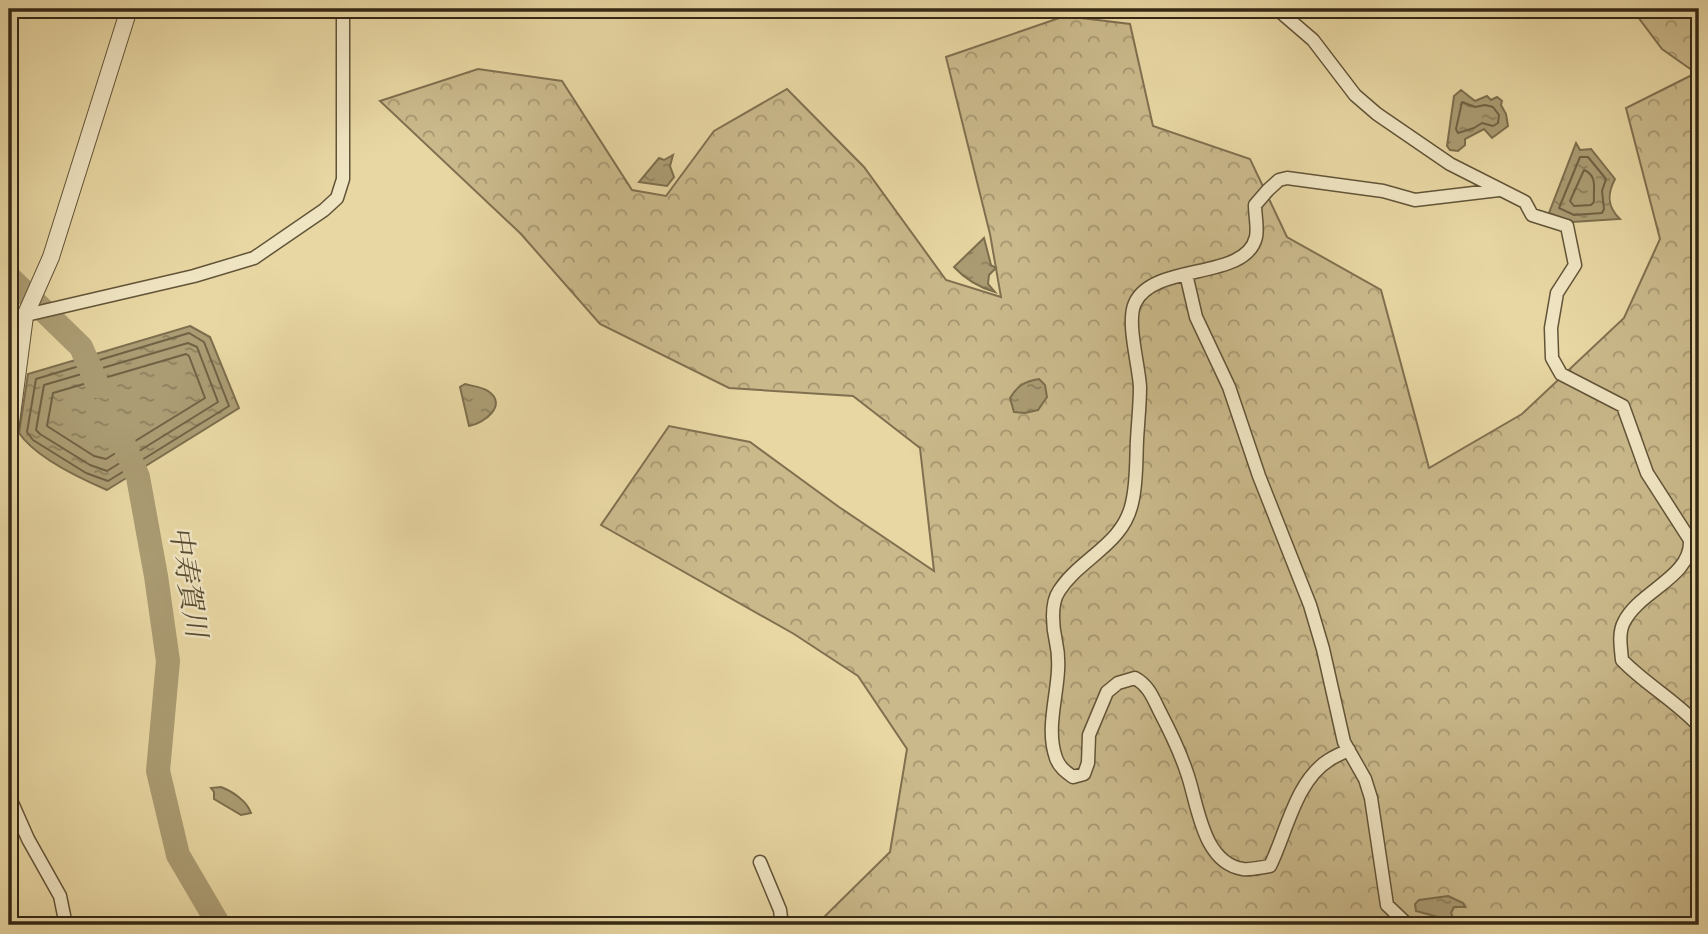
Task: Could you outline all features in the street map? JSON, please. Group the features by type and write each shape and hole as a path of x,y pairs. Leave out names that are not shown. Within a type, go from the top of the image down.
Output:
{"street":[{"path":"9,438 17,317 51,257 129,9"},
{"path":"17,317 194,276 254,258 324,210 337,198 343,179 343,9"},
{"path":"1277,9 1313,40 1355,96 1377,114 1450,164 1525,202 1532,215 1567,226 1575,265 1558,293 1551,328 1552,358 1561,374 1623,406 1647,473 1690,540 1691,552 1682,566 1637,605 1624,622 1621,634 1622,660 1637,675 1663,692 1699,726"},
{"path":"1349,750 1327,761 1313,774 1293,807 1270,866 1243,869 1215,852 1199,819 1174,739 1146,684 1135,678 1118,683 1107,692 1089,735 1088,763 1084,774 1073,777 1064,771 1056,758 1051,725 1058,669 1053,614 1057,594 1066,581 1122,529 1132,504 1140,388 1132,316 1134,303 1142,293 1158,282 1233,261 1247,251 1255,238 1255,205 1279,180 1287,178 1382,191 1415,200 1499,190"},
{"path":"1186,274 1196,317 1229,387 1259,476 1310,605 1344,742 1365,779 1371,798 1387,905 1408,925"},
{"path":"9,796 28,839 60,896 66,925"},
{"path":"760,862 779,910 782,925"}],"green space":[{"path":"1632,9 1699,9 1699,925 819,925 890,852 907,749 858,676 794,634 601,525 669,426 750,442 839,507 934,571 920,448 853,396 729,388 600,324 521,234 380,101 478,69 562,81 632,190 666,196 714,131 787,89 864,167 946,280 1001,297 990,234 946,57 1065,16 1130,24 1153,126 1250,159 1287,237 1381,290 1429,468 1522,414 1624,318 1660,239 1626,108 1696,73 1662,49"}],"water":[{"path":"1461,90 1475,101 1487,96 1491,100 1497,97 1502,101 1508,126 1492,138 1484,129 1465,139 1465,145 1458,151 1450,150 1447,146 1454,96"},
{"path":"1576,143 1580,150 1591,149 1615,179 1610,200 1620,219 1572,222 1549,213"},
{"path":"673,155 670,166 674,177 667,186 639,182 659,158 664,160"},
{"path":"984,238 991,265 996,268 989,275 988,284 995,292 963,276 954,267"},
{"path":"190,326 210,337 239,408 107,490 47,459 19,433 28,374"},
{"path":"1039,379 1045,385 1047,397 1038,410 1014,412 1010,398 1013,394 1022,385"},
{"path":"465,384 488,391 496,402 487,418 469,426 460,387"},
{"path":"221,787 239,797 251,813 241,815 214,799 211,788"},
{"path":"1448,896 1463,903 1465,907 1454,907 1451,913 1455,922 1438,923 1438,917 1416,911 1415,904 1419,900"}],"waterway":[{"name":"中寿賀川","path":"9,277 81,347 98,386"},
{"name":"中寿賀川","path":"123,442 138,477 168,661 158,771 178,855 219,925"}]}
